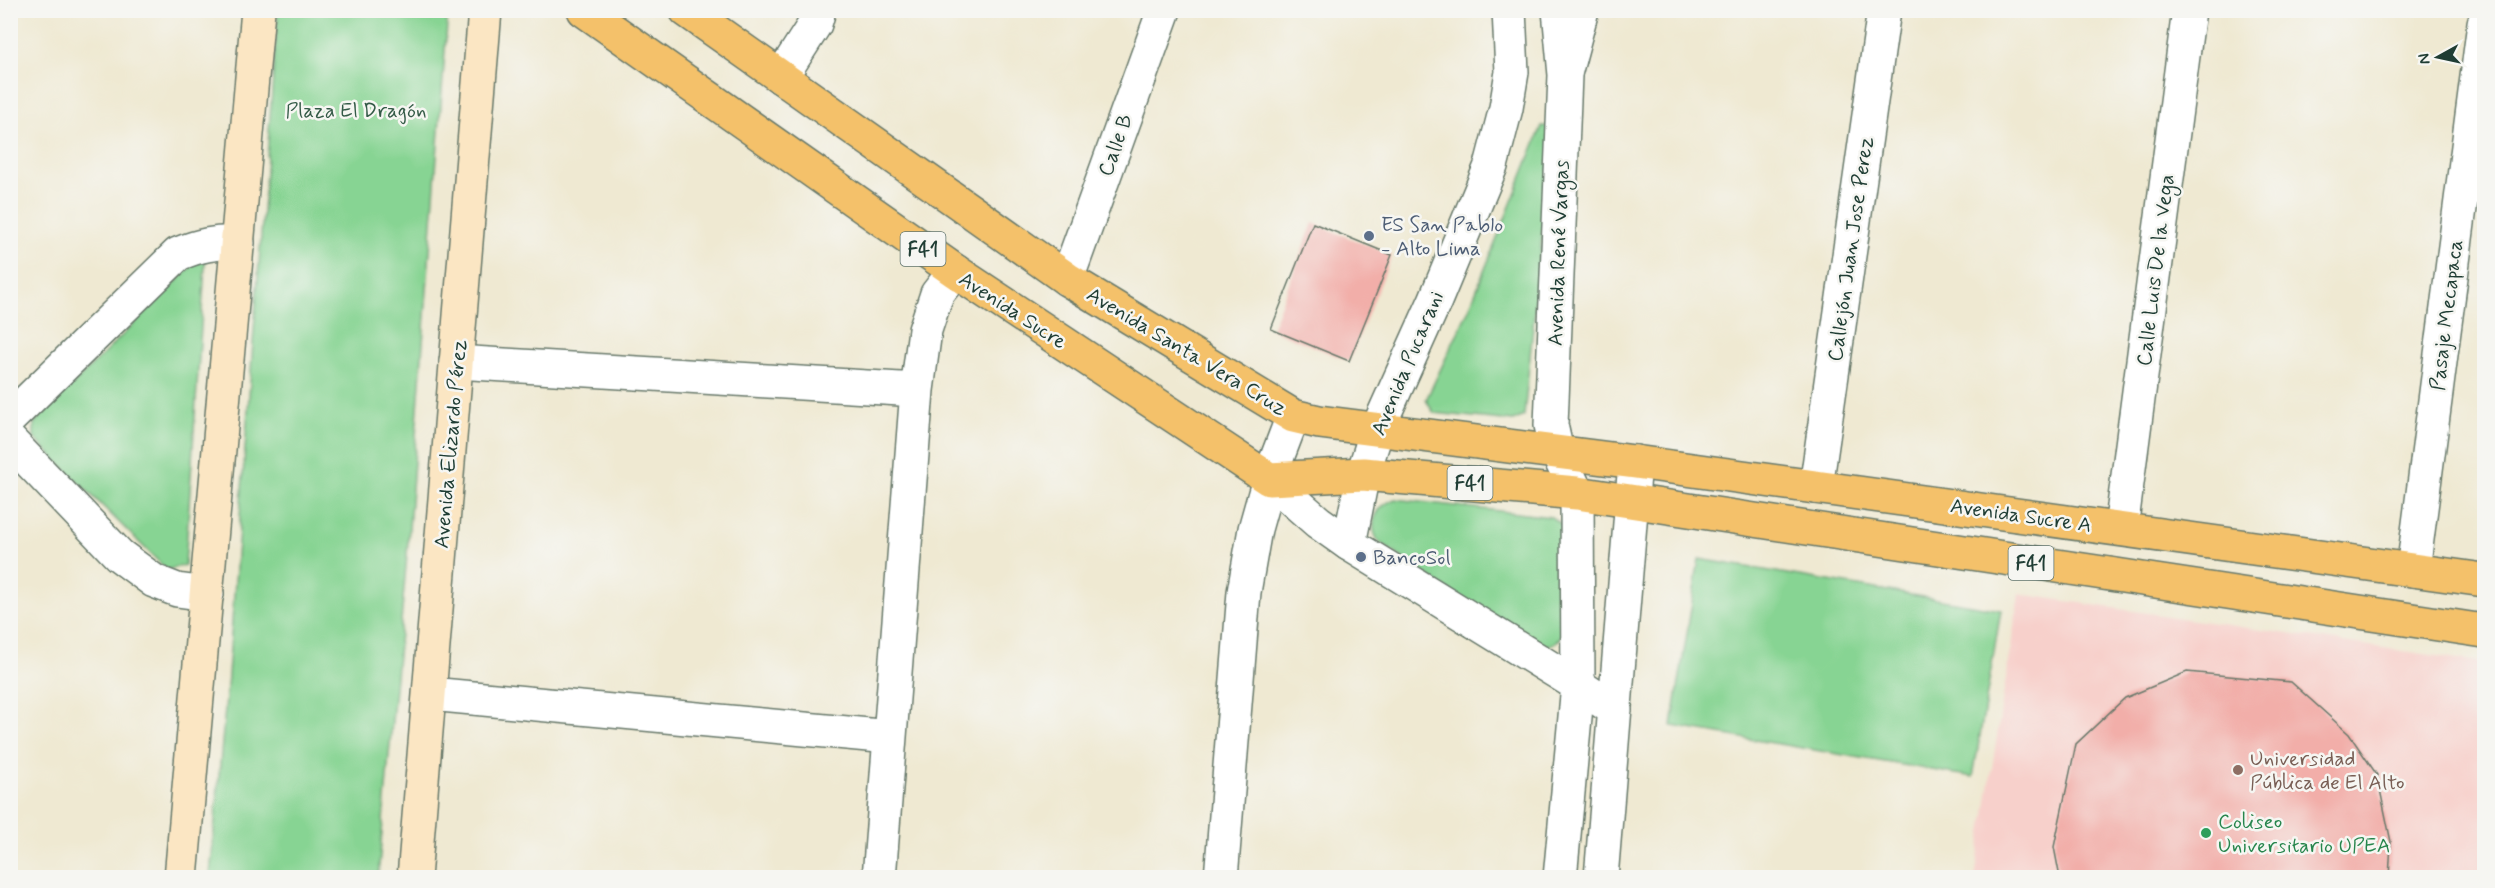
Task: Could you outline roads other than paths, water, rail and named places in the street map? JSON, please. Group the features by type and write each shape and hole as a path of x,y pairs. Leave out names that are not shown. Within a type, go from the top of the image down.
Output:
{"main road":[{"path":"181,878 258,10"},
{"name":"Avenida Elizardo Pérez","path":"414,878 485,10"},
{"name":"Avenida Sucre","path":"584,10 955,271 1269,479"},
{"name":"F41","path":"686,10 1067,279"},
{"name":"Avenida Santa Vera Cruz","path":"1067,279 1293,416 1377,430 1557,452"},
{"name":"Avenida Sucre A","path":"1557,452 2484,580"},
{"name":"F41","path":"1269,479 1363,474 1577,493 2484,631"}],"street":[{"path":"780,77 815,24 819,10"},
{"name":"Calle B","path":"1067,279 1164,10"},
{"name":"Avenida Pucarani","path":"1349,544 1363,474 1377,430 1435,301 1491,166 1506,108 1512,72 1509,10"},
{"path":"1512,72 1565,75 1559,10"},
{"name":"Avenida René Vargas","path":"1577,493 1557,452 1551,425 1565,75 1582,10"},
{"name":"Callejón Juan Jose Perez","path":"1816,487 1884,10"},
{"name":"Calle Luis De la Vega","path":"2121,529 2189,10"},
{"name":"Pasaje Mecapaca","path":"2413,570 2484,23"},
{"path":"10,418 178,255 200,245 215,242 238,243"},
{"path":"879,878 917,390 925,330 937,294 955,271"},
{"path":"456,362 917,390"},
{"path":"1221,878 1244,592 1255,529 1269,479 1293,416"},
{"path":"10,441 119,555 154,581 177,590 207,594"},
{"path":"1601,878 1635,462"},
{"path":"1269,479 1318,522 1349,544 1615,710"},
{"path":"1560,878 1578,685 1577,493"},
{"path":"430,694 890,737"}],"place":[{"name":"ES San Pablo - Alto Lima","path":"1369,236"},
{"name":"BancoSol","path":"1361,557"},
{"name":"Universidad Pública de El Alto","path":"2238,770"},
{"name":"Coliseo Universitario UPEA","path":"2206,833"}],"park label":[{"name":"Plaza El Dragón","path":"356,110"}]}
